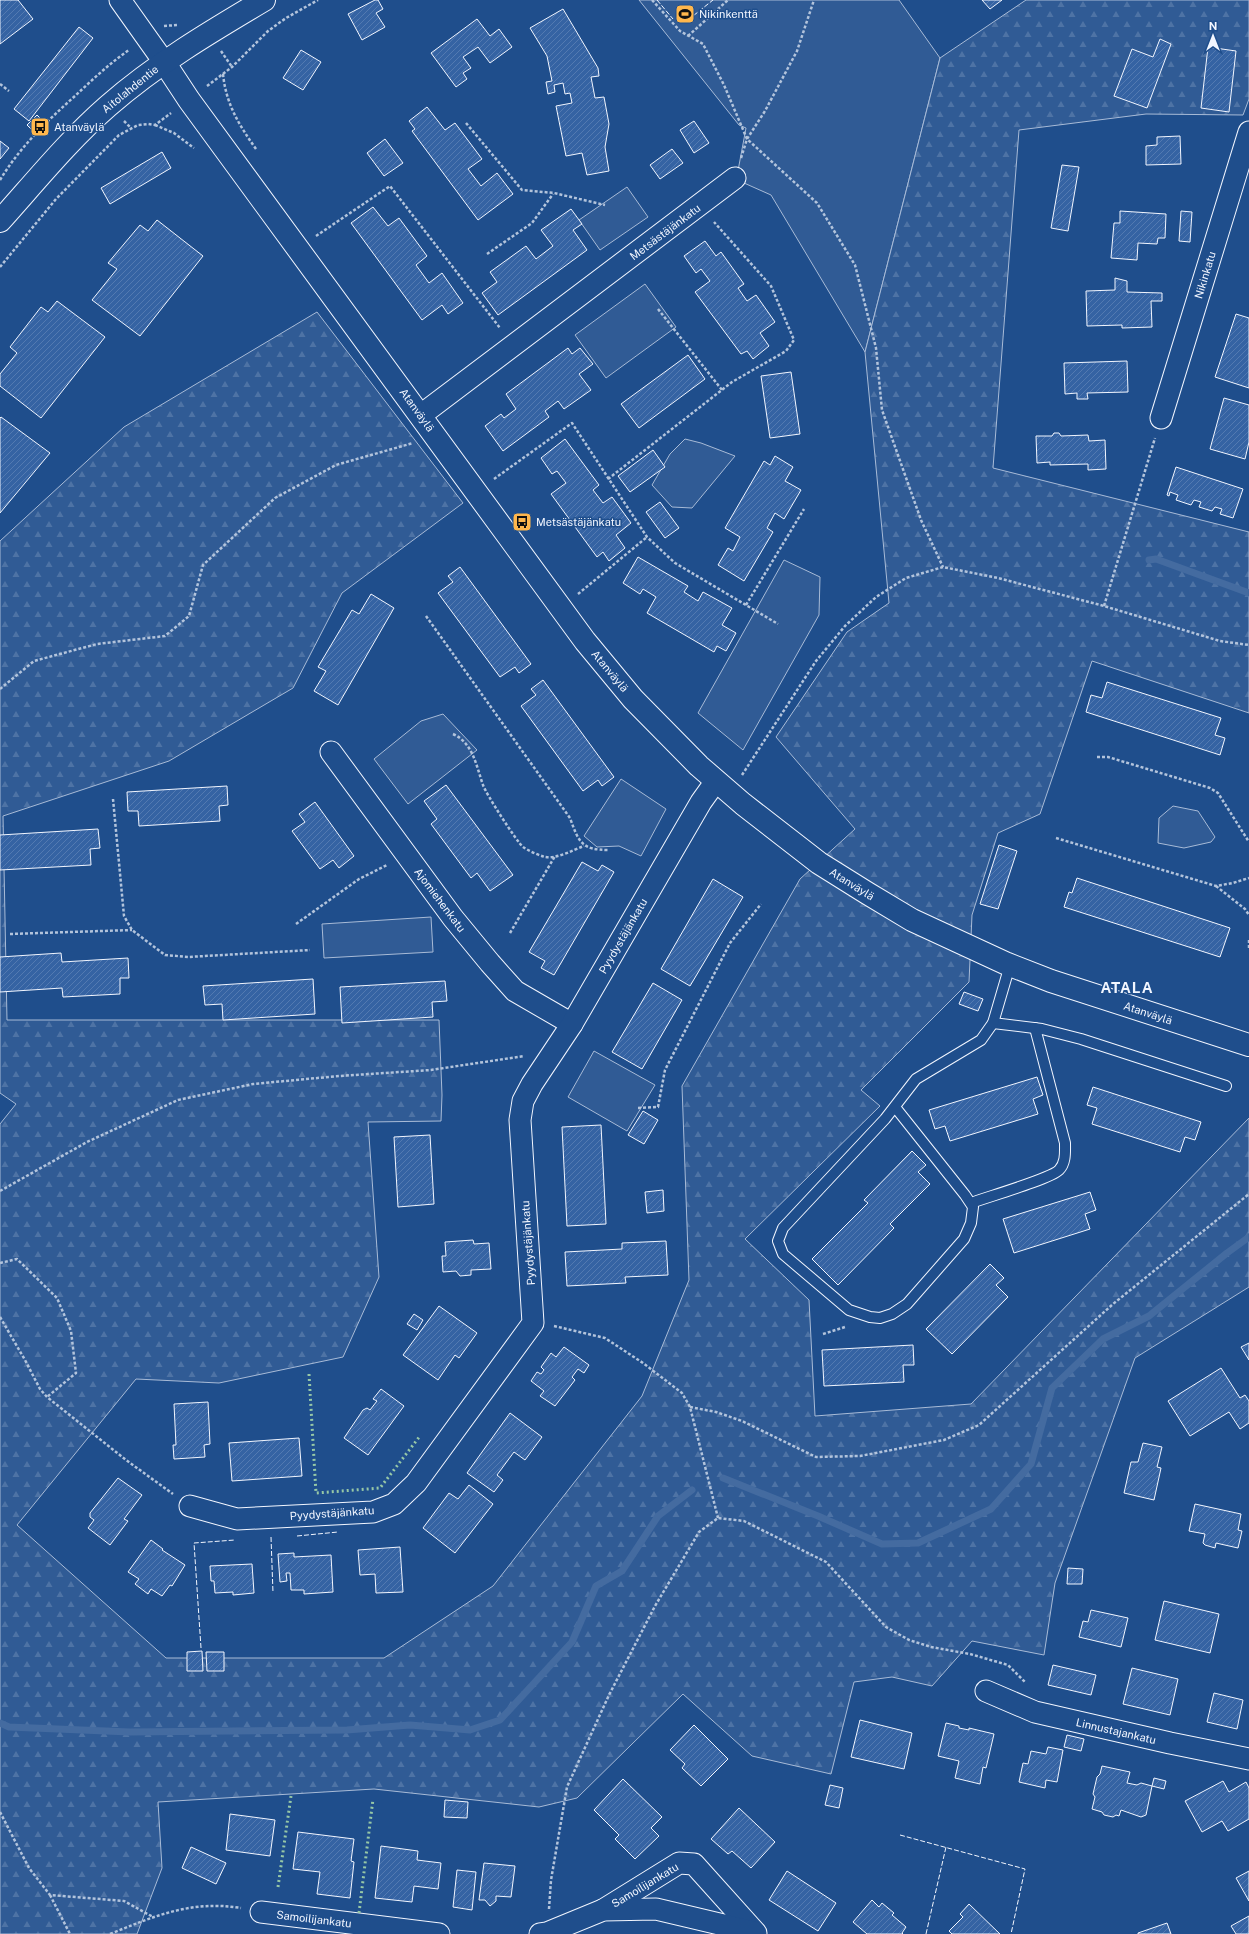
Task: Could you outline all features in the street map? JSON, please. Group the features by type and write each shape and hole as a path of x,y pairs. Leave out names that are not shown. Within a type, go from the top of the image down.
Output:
{"street":[{"path":"120,0 164,62"},
{"name":"Aitolahdentie","path":"0,221 87,126 109,106 164,62 264,0"},
{"name":"Atanväylä","path":"164,62 189,100 422,415 585,641 639,704 686,754 716,782 818,863 912,920 1010,965 1051,981 1249,1045"},
{"name":"Nikinkatu","path":"1161,418 1249,132"},
{"name":"Metsästäjänkatu","path":"422,415 736,178"},
{"name":"Ajomiehenkatu","path":"331,752 453,918 515,991 572,1024"},
{"name":"Pyydystäjänkatu","path":"190,1506 237,1519 373,1512 394,1504 416,1483 533,1323 520,1120 523,1101 532,1084 572,1024 701,802 716,782"},
{"name":"Linnustajankatu","path":"986,1691 1035,1712 1170,1743 1249,1759"},
{"name":"Samoilijankatu","path":"544,1933 603,1910 679,1863 694,1864 755,1933"},
{"name":"Samoilijankatu","path":"603,1910 656,1909 755,1933"},
{"name":"Samoilijankatu","path":"261,1912 439,1934"}],"lane":[{"path":"895,1107 973,1207 971,1223 964,1239 907,1304 892,1314 880,1318 864,1316 849,1310 783,1254 778,1241 783,1228 895,1107 916,1079 981,1040 993,1023 1010,965"},
{"path":"993,1023 1035,1028 1081,1039 1226,1086"},
{"path":"971,1203 1042,1178 1059,1170 1065,1157 1065,1143 1035,1028"}],"path":[{"path":"155,125 223,74 268,31 286,18 318,0"},
{"path":"652,0 680,31 703,44 724,85 747,138 817,203 855,265 876,348 882,410 921,520 943,567"},
{"path":"688,36 728,0"},
{"path":"736,178 747,138 765,111 797,51 814,0"},
{"path":"223,74 228,102 233,114 257,152"},
{"path":"0,84 9,91"},
{"path":"466,123 522,190 554,193 605,205"},
{"path":"0,267 56,199 119,135 138,125 155,125 174,133 199,154"},
{"path":"315,237 390,186 514,346"},
{"path":"487,254 532,223 554,193"},
{"path":"608,479 732,382 786,351 794,340 771,286 698,206"},
{"path":"311,231 319,243"},
{"path":"658,308 722,390"},
{"path":"1104,606 1161,418"},
{"path":"491,480 572,423 647,537 675,563 778,624"},
{"path":"0,689 34,661 97,644 165,636 189,616 203,565 275,498 336,465 416,442"},
{"path":"746,605 804,509"},
{"path":"576,596 647,537"},
{"path":"741,777 816,661 845,626 876,597 906,578 943,567 998,578 1104,606 1220,641 1249,645"},
{"path":"426,616 570,818 574,830 584,846 593,850 609,850"},
{"path":"453,734 461,738 472,752 486,791 522,846 547,857 584,846"},
{"path":"1097,757 1108,757 1210,788 1218,793 1249,842"},
{"path":"736,772 745,781"},
{"path":"113,799 124,916 132,930 166,954 188,957 310,950"},
{"path":"1056,838 1216,886 1245,909 1249,916"},
{"path":"296,924 359,879 407,855"},
{"path":"510,933 556,855"},
{"path":"1216,886 1249,878"},
{"path":"638,1108 658,1107 665,1070 730,943 761,904"},
{"path":"10,934 132,930"},
{"path":"1249,940 1249,948"},
{"path":"0,1191 87,1142 178,1100 254,1084 431,1070 555,1051"},
{"path":"690,1407 716,1412 742,1421 816,1457 860,1456 944,1440 979,1425 1113,1304 1249,1194"},
{"path":"0,1263 16,1259 57,1298 71,1331 76,1373 46,1397"},
{"path":"0,1317 26,1360 40,1389 46,1397 126,1460 190,1506"},
{"path":"533,1323 563,1328 605,1338 643,1363 682,1393 690,1407 718,1518"},
{"path":"544,1933 551,1880 567,1787 609,1695 656,1606 699,1532 718,1518 744,1520 826,1562 886,1627 909,1640 986,1659"},
{"path":"0,1812 29,1868 50,1895 70,1934"},
{"path":"0,1821 4,1820"},
{"path":"50,1895 124,1901 153,1917"},
{"path":"110,1934 153,1917 183,1908 222,1905 261,1912"}],"shaded area":[{"path":"639,0 899,0 940,58 865,352 771,195 744,183 737,176 746,128 739,125"},
{"path":"627,187 648,217 600,250 579,220"},
{"path":"645,284 676,327 606,378 575,335"},
{"path":"685,439 701,443 735,456 692,508 672,507 652,485 670,454"},
{"path":"784,560 820,577 819,615 743,750 698,713"},
{"path":"443,714 477,750 408,804 374,759 421,721"},
{"path":"621,779 666,809 641,856 619,846 597,847 584,836"},
{"path":"1173,806 1198,811 1215,837 1211,842 1184,848 1158,843 1159,818"},
{"path":"431,917 433,952 324,958 322,924"},
{"path":"594,1051 655,1085 627,1131 568,1097"}],"green space":[{"path":"1026,0 1249,0 1249,99 1243,115 1146,114 1019,130 993,468 1249,532 1249,713 1092,661 1040,814 998,833 972,915 969,982 861,1090 880,1106 745,1239 809,1300 815,1416 971,1404 1249,1118 1249,1287 1135,1358 1055,1583 1044,1655 972,1641 932,1686 892,1677 854,1682 831,1774 752,1756 683,1694 577,1798 539,1807 374,1789 158,1802 162,1868 137,1934 0,1934 0,1124 16,1104 0,1093 0,541 124,427 317,312 463,503 342,593 293,688 169,761 3,816 7,1020 439,1020 442,1095 441,1121 368,1122 379,1277 343,1357 219,1383 136,1379 17,1525 166,1658 384,1658 493,1586 642,1396 689,1280 682,1086 800,879 855,829 776,737 847,632 889,603 865,352 940,58"}],"building":[{"path":"0,0 18,0 33,19 0,44"},
{"path":"375,0 378,0 383,9 376,13 385,27 362,40 348,14"},
{"path":"982,0 1002,0 990,9"},
{"path":"563,9 598,68 599,76 591,77 595,98 604,97 609,124 605,147 609,171 587,175 582,153 566,156 556,106 572,103 570,93 565,94 563,83 554,85 555,92 548,94 546,82 552,81 547,56 530,28"},
{"path":"477,19 490,36 499,29 512,47 490,63 478,47 463,57 471,68 463,73 467,79 456,87 431,53"},
{"path":"79,27 93,38 29,121 14,109"},
{"path":"1160,39 1171,44 1147,108 1114,96 1132,49 1153,57"},
{"path":"1208,47 1236,51 1229,112 1201,108"},
{"path":"301,50 321,62 303,90 283,78"},
{"path":"427,107 445,130 455,123 482,159 468,169 481,186 497,173 513,194 478,220 412,131 415,129 409,121"},
{"path":"37,115 41,119 31,129 27,125"},
{"path":"694,121 709,143 694,153 680,130"},
{"path":"1180,136 1181,164 1146,165 1146,146 1157,145 1157,137"},
{"path":"385,139 403,163 384,176 367,153"},
{"path":"0,141 9,148 0,159"},
{"path":"672,149 683,163 660,179 650,165"},
{"path":"162,152 171,168 110,204 101,188"},
{"path":"1062,165 1079,167 1068,231 1051,228"},
{"path":"373,207 388,226 399,218 427,256 416,265 429,283 442,273 463,303 448,314 442,305 422,320 351,223"},
{"path":"571,209 582,224 573,230 587,250 498,315 482,293 497,282 490,272 526,246 536,259 553,246 541,230"},
{"path":"1120,211 1166,214 1165,238 1158,238 1157,244 1138,243 1137,260 1111,258 1114,223 1120,223"},
{"path":"1181,211 1192,212 1190,242 1179,241"},
{"path":"157,220 203,256 140,336 92,300 117,269 108,263 140,225 148,231"},
{"path":"705,241 716,256 721,252 744,284 738,288 747,301 756,295 775,322 760,333 769,346 753,359 747,351 741,354 695,292 710,281 701,269 696,273 684,256"},
{"path":"1115,278 1127,281 1127,292 1162,293 1162,301 1151,301 1152,327 1122,328 1122,325 1087,326 1086,291 1115,290"},
{"path":"57,301 105,337 41,418 0,386 0,374 17,353 10,347 41,307 48,312"},
{"path":"1236,314 1249,318 1249,388 1215,377"},
{"path":"568,348 572,354 580,348 593,364 579,374 591,390 564,409 558,401 545,411 549,417 503,451 485,426 501,414 504,418 516,409 506,394"},
{"path":"688,355 705,379 639,428 621,404"},
{"path":"1127,361 1128,392 1087,393 1088,399 1077,399 1077,393 1065,394 1064,363"},
{"path":"791,372 800,434 770,438 761,376"},
{"path":"1224,398 1249,405 1249,442 1245,459 1210,449"},
{"path":"1,417 50,453 0,513 0,418"},
{"path":"1054,433 1059,433 1061,436 1088,435 1089,441 1105,440 1106,469 1088,470 1088,464 1050,465 1050,462 1037,463 1036,436 1052,436"},
{"path":"565,439 599,485 593,490 603,503 612,497 631,523 616,535 625,548 609,561 603,552 597,557 551,494 566,483 557,471 552,474 541,458"},
{"path":"653,450 665,467 630,492 618,476"},
{"path":"775,456 793,467 785,481 801,490 784,519 775,513 767,528 773,532 744,581 718,565 728,548 733,551 740,537 725,528 764,461 770,465"},
{"path":"1176,467 1243,489 1233,518 1220,514 1222,509 1215,507 1212,511 1199,507 1201,502 1194,500 1191,505 1176,500 1178,495 1170,492 1169,496 1167,495"},
{"path":"660,502 679,528 665,538 646,512"},
{"path":"638,557 688,586 684,592 698,601 703,592 732,608 722,625 736,633 726,651 717,646 714,652 647,613 656,597 643,589 640,594 623,583"},
{"path":"460,567 531,664 519,673 515,667 500,677 438,593 453,582 448,576"},
{"path":"371,594 394,608 338,705 314,691 326,671 318,667 352,610 359,614"},
{"path":"543,680 614,777 602,786 598,780 583,791 521,706 536,695 531,689"},
{"path":"1107,682 1221,718 1215,735 1225,738 1220,755 1086,712 1091,695 1102,698"},
{"path":"446,785 513,875 490,891 477,873 471,878 431,824 437,819 424,801"},
{"path":"227,786 228,805 219,806 220,821 139,826 138,811 128,811 127,792"},
{"path":"315,802 354,856 339,868 333,860 320,869 292,831 305,822 299,814"},
{"path":"98,829 100,848 90,849 91,865 0,870 0,835"},
{"path":"999,845 1017,851 998,909 980,904"},
{"path":"582,862 598,871 602,865 614,872 554,975 541,968 545,961 529,952"},
{"path":"1077,878 1230,928 1220,957 1064,907 1069,892 1072,893"},
{"path":"713,879 743,897 690,986 661,969"},
{"path":"61,953 62,962 128,958 129,978 120,978 120,994 63,997 62,988 0,992 0,957"},
{"path":"313,979 315,1014 223,1020 222,1004 205,1005 203,986"},
{"path":"445,981 447,1001 432,1002 433,1017 342,1023 340,987"},
{"path":"653,983 682,1000 642,1069 612,1052"},
{"path":"964,992 983,999 978,1011 959,1004"},
{"path":"1037,1077 1043,1095 1033,1099 1038,1114 950,1141 945,1126 935,1129 929,1110"},
{"path":"1093,1087 1201,1122 1195,1140 1185,1137 1180,1152 1092,1124 1097,1108 1087,1105"},
{"path":"643,1111 658,1120 644,1144 628,1135"},
{"path":"601,1125 606,1224 567,1226 562,1127"},
{"path":"430,1135 434,1204 398,1207 394,1137"},
{"path":"912,1151 926,1165 918,1172 930,1184 890,1224 894,1228 838,1285 812,1259 868,1203 864,1200"},
{"path":"663,1190 664,1211 647,1213 645,1192"},
{"path":"1090,1192 1096,1210 1085,1214 1090,1229 1014,1253 1003,1219"},
{"path":"473,1240 474,1244 489,1243 491,1269 471,1270 471,1275 460,1276 456,1271 443,1272 442,1256 446,1256 445,1242"},
{"path":"666,1241 668,1275 625,1277 626,1283 567,1286 565,1252 622,1249 622,1243"},
{"path":"990,1264 1004,1278 996,1285 1008,1297 952,1354 926,1329"},
{"path":"439,1306 477,1333 459,1358 455,1355 438,1380 403,1355"},
{"path":"414,1314 423,1320 417,1330 407,1324"},
{"path":"1249,1343 1249,1360 1241,1347"},
{"path":"913,1345 914,1365 903,1365 904,1382 824,1386 822,1350"},
{"path":"564,1347 589,1365 584,1373 578,1369 572,1377 575,1380 555,1406 540,1396 544,1391 531,1381 537,1372 541,1374 544,1370 541,1367 551,1353 556,1357"},
{"path":"1221,1368 1240,1398 1245,1395 1249,1401 1249,1423 1240,1429 1229,1412 1190,1436 1168,1401"},
{"path":"381,1389 404,1406 368,1455 344,1438 363,1410 367,1408 370,1410 377,1401 373,1399"},
{"path":"208,1402 210,1444 204,1445 205,1457 174,1459 173,1445 176,1445 174,1404"},
{"path":"510,1413 542,1437 525,1460 514,1452 497,1475 503,1480 494,1492 467,1473"},
{"path":"299,1438 302,1476 232,1481 229,1443"},
{"path":"1143,1443 1162,1447 1157,1467 1161,1468 1154,1500 1124,1493 1131,1462 1138,1462"},
{"path":"118,1478 142,1495 124,1519 128,1521 110,1545 88,1528 94,1520 90,1517 90,1513"},
{"path":"469,1485 493,1504 455,1553 423,1528 449,1493 458,1499"},
{"path":"1195,1504 1241,1514 1238,1530 1242,1531 1238,1548 1216,1543 1215,1548 1205,1545 1203,1543 1205,1534 1189,1531"},
{"path":"151,1540 163,1549 162,1550 185,1565 172,1586 170,1585 162,1596 151,1589 148,1594 135,1584 139,1579 128,1572"},
{"path":"400,1547 403,1592 376,1593 375,1574 360,1575 358,1550"},
{"path":"294,1553 294,1557 331,1555 333,1592 304,1594 304,1590 291,1590 290,1573 286,1573 287,1581 280,1582 278,1554"},
{"path":"252,1564 254,1593 233,1595 233,1592 215,1593 214,1581 211,1581 210,1566"},
{"path":"1068,1568 1083,1569 1082,1584 1067,1584"},
{"path":"1164,1601 1219,1614 1210,1653 1155,1640"},
{"path":"1091,1610 1128,1618 1121,1647 1079,1637 1083,1621 1088,1622"},
{"path":"202,1651 203,1671 187,1671 187,1652"},
{"path":"206,1652 224,1652 224,1671 207,1671"},
{"path":"1053,1665 1096,1675 1091,1695 1048,1685"},
{"path":"1132,1668 1178,1679 1170,1715 1123,1704"},
{"path":"1214,1693 1243,1700 1237,1729 1207,1722"},
{"path":"860,1720 912,1733 904,1769 851,1757"},
{"path":"946,1723 959,1726 959,1728 969,1730 969,1728 994,1734 986,1768 983,1767 980,1784 955,1778 959,1761 938,1756"},
{"path":"694,1725 728,1759 701,1786 682,1768 685,1764 670,1750"},
{"path":"1067,1735 1084,1739 1081,1751 1064,1747"},
{"path":"1048,1747 1063,1750 1057,1782 1046,1780 1045,1788 1019,1782 1023,1763 1028,1764 1031,1751 1046,1754"},
{"path":"1102,1766 1130,1772 1127,1783 1137,1785 1141,1783 1152,1786 1146,1815 1141,1817 1121,1810 1119,1816 1116,1815 1113,1817 1104,1815 1102,1812 1092,1809 1095,1797 1093,1794 1097,1777 1100,1774"},
{"path":"1154,1778 1166,1781 1164,1789 1152,1786"},
{"path":"623,1779 662,1817 651,1828 659,1836 635,1859 615,1839 619,1835 594,1810"},
{"path":"1223,1781 1229,1792 1246,1782 1249,1788 1249,1819 1228,1831 1222,1821 1202,1832 1185,1801"},
{"path":"830,1785 843,1788 839,1808 825,1805"},
{"path":"445,1800 468,1802 467,1818 444,1817"},
{"path":"739,1808 775,1842 751,1868 732,1851 728,1854 711,1839"},
{"path":"230,1814 275,1820 270,1856 226,1850"},
{"path":"298,1832 354,1839 351,1861 354,1862 350,1898 317,1894 320,1872 293,1869"},
{"path":"381,1846 418,1851 417,1860 441,1863 438,1889 414,1886 412,1902 375,1898"},
{"path":"191,1847 226,1863 216,1884 182,1868"},
{"path":"484,1863 515,1866 511,1897 496,1896 496,1901 490,1906 485,1900 479,1900"},
{"path":"457,1870 476,1872 472,1910 453,1907"},
{"path":"787,1871 836,1903 818,1931 769,1900"},
{"path":"1249,1871 1249,1901 1236,1878"},
{"path":"872,1900 879,1907 882,1903 894,1913 892,1915 906,1927 902,1933 903,1934 867,1934 853,1922"},
{"path":"969,1904 1000,1934 952,1934 949,1931 963,1917 960,1914"},
{"path":"1249,1916 1249,1934 1236,1934 1231,1926"},
{"path":"1167,1923 1171,1934 1138,1934 1138,1933"}],"waterway":[{"path":"1149,560 1156,559 1249,593"},
{"path":"723,1478 818,1516 882,1544 918,1543 991,1509 1031,1464 1052,1388 1103,1339 1149,1316 1249,1237"},
{"path":"0,1723 9,1727 130,1732 347,1730 410,1725 470,1730 500,1720 572,1642 596,1586 622,1571 658,1516 692,1490"}],"hedge":[{"path":"309,1374 316,1493 380,1488 420,1436"},
{"path":"278,1887 291,1796"},
{"path":"359,1913 373,1799"}],"fence":[{"path":"657,0 673,19"},
{"path":"688,20 713,0"},
{"path":"297,1536 338,1532"},
{"path":"271,1537 273,1593"},
{"path":"201,1648 194,1543 235,1540"},
{"path":"900,1835 1025,1869 1011,1934"},
{"path":"926,1934 946,1847"}],"place":[{"name":"Nikinkenttä","path":"685,14"},
{"name":"Atanväylä","path":"40,127"},
{"name":"Metsästäjänkatu","path":"522,522"}],"district":[{"name":"ATALA","path":"1127,987"}]}
